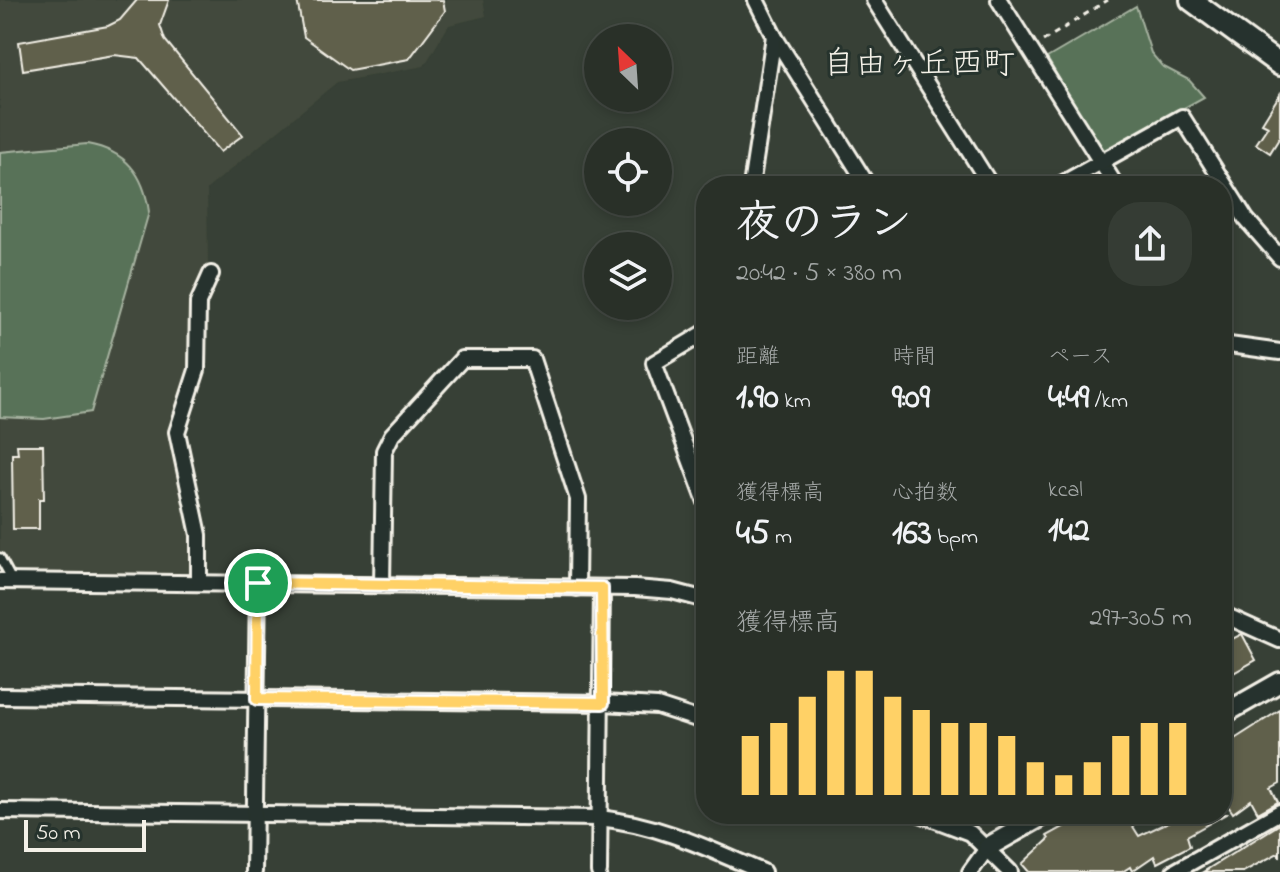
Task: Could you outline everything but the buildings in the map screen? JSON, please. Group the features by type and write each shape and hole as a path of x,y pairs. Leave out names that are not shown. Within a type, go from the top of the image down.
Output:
{"main road":[{"path":"1191,0 1280,65"}],"street":[{"path":"756,0 774,36 862,176"},
{"path":"874,0 985,176"},
{"path":"999,0 1110,176"},
{"path":"753,176 774,36"},
{"path":"1076,176 1182,117 1219,176"},
{"path":"1232,197 1246,219 1280,258"},
{"path":"199,583 199,535 177,432 197,370 198,303 211,274"},
{"path":"696,338 654,363 696,475"},
{"path":"1232,345 1280,352"},
{"path":"382,585 384,451 392,435 462,359 532,359 578,499 577,588"},
{"path":"6,581 602,588 672,591 696,597"},
{"path":"254,872 258,583"},
{"path":"599,872 602,588"},
{"path":"1232,618 1280,640"},
{"path":"1232,709 1280,682"},
{"path":"0,696 603,703 657,706 696,719"},
{"path":"0,811 599,818 630,821 671,832 763,872"},
{"path":"1174,872 1280,812"},
{"path":"946,824 970,833 988,847 1010,872"},
{"path":"970,872 988,847 1028,824"}],"lane":[{"path":"0,558 6,581"}],"path":[{"path":"1030,50 1108,0"}],"shaded area":[{"path":"0,0 483,0 486,16 449,25 424,66 337,82 207,189 208,269 192,372 173,433 194,536 194,571 190,574 0,572"}],"green space":[{"path":"1136,6 1151,53 1162,66 1189,80 1204,97 1106,151 1100,149 1047,58"},
{"path":"87,144 112,152 131,166 143,186 149,212 91,412 44,419 0,417 0,152"}],"district":[{"name":"自由ヶ丘西町","path":"919,62"}],"route":[{"path":"258,583 602,588 603,703 257,699 258,583"}]}
